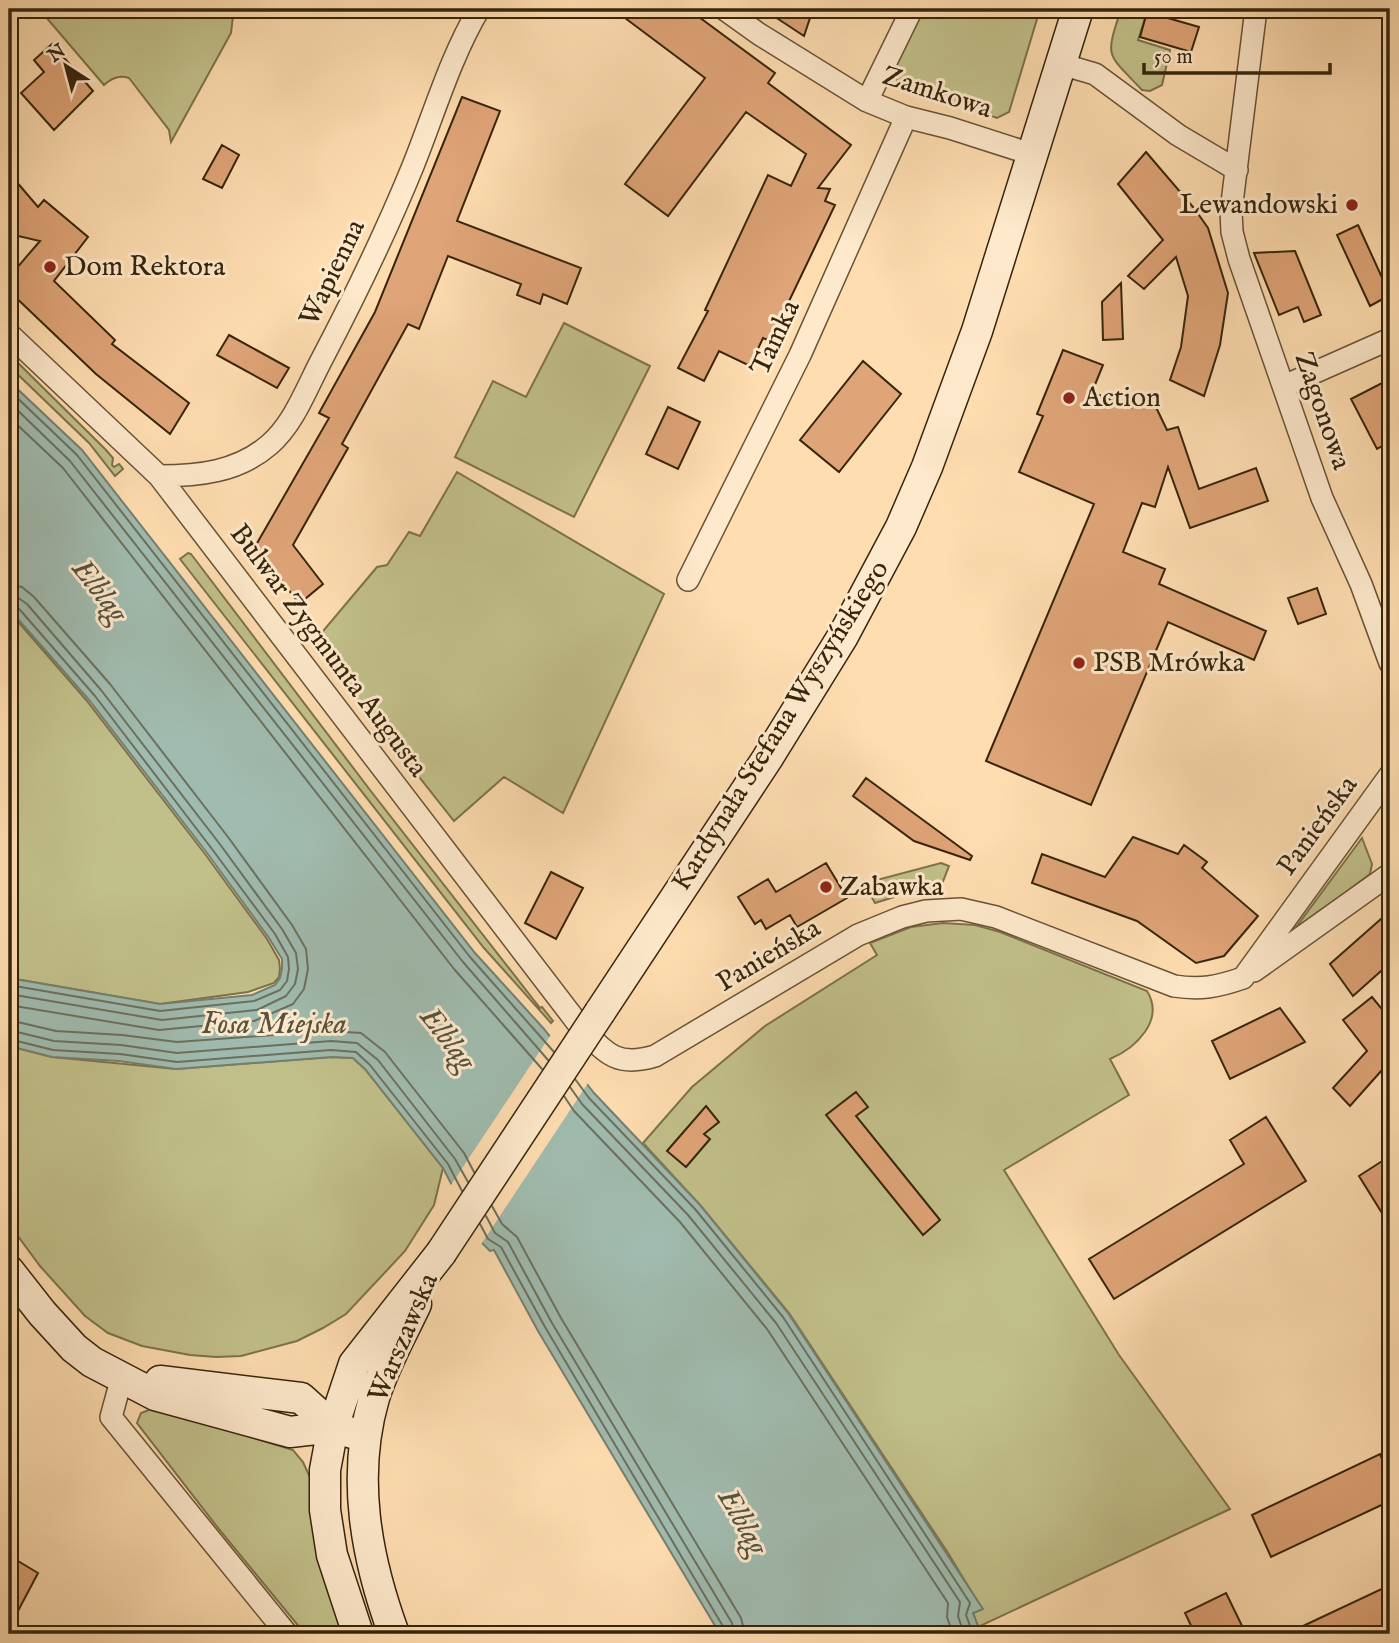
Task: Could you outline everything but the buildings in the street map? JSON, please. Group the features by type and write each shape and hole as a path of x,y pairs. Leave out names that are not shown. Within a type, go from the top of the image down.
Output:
{"main road":[{"path":"1061,64 1078,9"},
{"name":"Kardynała Stefana Wyszyńskiego","path":"441,1254 589,1019 767,759 844,636 901,527 927,467 977,331 1061,64"},
{"name":"Warszawska","path":"301,1398 354,1364 441,1254"},
{"name":"Warszawska","path":"394,1634 378,1591 368,1545 362,1475 365,1437 375,1396 441,1254"},
{"name":"Warszawska","path":"9,1271 74,1348 92,1362 155,1395 290,1432 333,1427 365,1437"},
{"name":"Warszawska","path":"354,1364 333,1427 325,1470 325,1510 332,1555 358,1634"},
{"name":"Warszawska","path":"122,1377 301,1398 333,1427"}],"street":[{"name":"Wapienna","path":"159,476 190,476 236,465 271,444 289,421 356,293 412,167 463,35 478,9"},
{"name":"Zamkowa","path":"724,9 867,101 906,117 1031,153"},
{"path":"867,101 912,9"},
{"name":"Zagonowa","path":"1256,9 1231,211 1232,232 1238,260 1322,498 1361,584 1390,663"},
{"path":"1061,64 1095,74 1178,135 1237,170"},
{"name":"Tamka","path":"688,580 800,355 906,117"},
{"name":"Bulwar Zygmunta Augusta","path":"9,334 159,476 589,1019"},
{"path":"1284,386 1390,339"},
{"name":"Panieńska","path":"1243,978 1390,775"},
{"name":"Panieńska","path":"589,1019 608,1055 628,1062 655,1056 858,935 891,920 926,911 961,909 996,917 1174,986 1199,989 1224,985 1243,978 1275,958 1390,874"},
{"path":"122,1377 111,1417 287,1634"}],"shaded area":[{"path":"39,9 220,9 233,16 231,33 171,142 169,130 129,78 116,78 104,85"},
{"path":"921,9 937,9 944,13 946,9 1040,9 1009,112 997,118 898,84 893,67"},
{"path":"1121,9 1148,9 1138,40 1170,50 1162,85 1150,91 1142,90 1115,61 1112,54 1112,37"},
{"path":"564,323 650,366 574,517 455,457 493,381 526,397"},
{"path":"9,354 106,450 113,458 112,465 114,467 119,464 123,469 115,476 89,443 9,366"},
{"path":"457,472 664,594 563,813 504,777 454,821 313,643 377,567 387,565 409,532 420,536"},
{"path":"188,553 540,1008 542,1007 553,1021 551,1023 484,948 180,559"},
{"path":"14,617 87,701 267,939 279,960 279,977 274,983 248,992 160,1004 9,978 9,622"},
{"path":"1362,838 1372,864 1370,874 1300,927 1297,926"},
{"path":"941,863 949,866 940,889 910,892 875,903 866,887 869,882"},
{"path":"943,923 975,925 1000,932 1147,991 1152,1002 1152,1012 1145,1032 1129,1048 1110,1059 1129,1095 1004,1170 1119,1355 1230,1509 978,1627 973,1613 982,1609 948,1553 789,1313 700,1205 643,1143 692,1087 765,1026 877,955 870,943 911,927"},
{"path":"9,1046 52,1057 176,1069 332,1057 353,1058 365,1069 443,1168 434,1205 405,1251 346,1314 297,1341 241,1356 216,1357 142,1346 108,1333 85,1316 40,1266 9,1224"},
{"path":"154,1408 293,1450 303,1462 313,1484 348,1634 305,1634 137,1423 141,1413"}],"water":[{"path":"9,381 82,450 475,953 544,1029 594,1093 700,1205 788,1313 983,1609 973,1613 981,1634 720,1634 538,1331 494,1250 490,1251 482,1243 443,1168 365,1069 353,1058 332,1057 176,1069 119,1061 52,1057 9,1046 9,978 160,1004 252,995 275,985 280,978 282,959 207,853 89,700 9,609"}],"pier":[{"path":"552,1033 590,1080 480,1246 449,1188"}],"place":[{"name":"Lewandowski","path":"1352,205"},
{"name":"Dom Rektora","path":"50,267"},
{"name":"Action","path":"1069,398"},
{"name":"PSB Mrówka","path":"1079,663"},
{"name":"Zabawka","path":"826,887"}],"water label":[{"name":"Elbląg","path":"99,591"},
{"name":"Fosa Miejska","path":"274,1025"},
{"name":"Elbląg","path":"447,1039"},
{"name":"Elbląg","path":"742,1522"}]}
